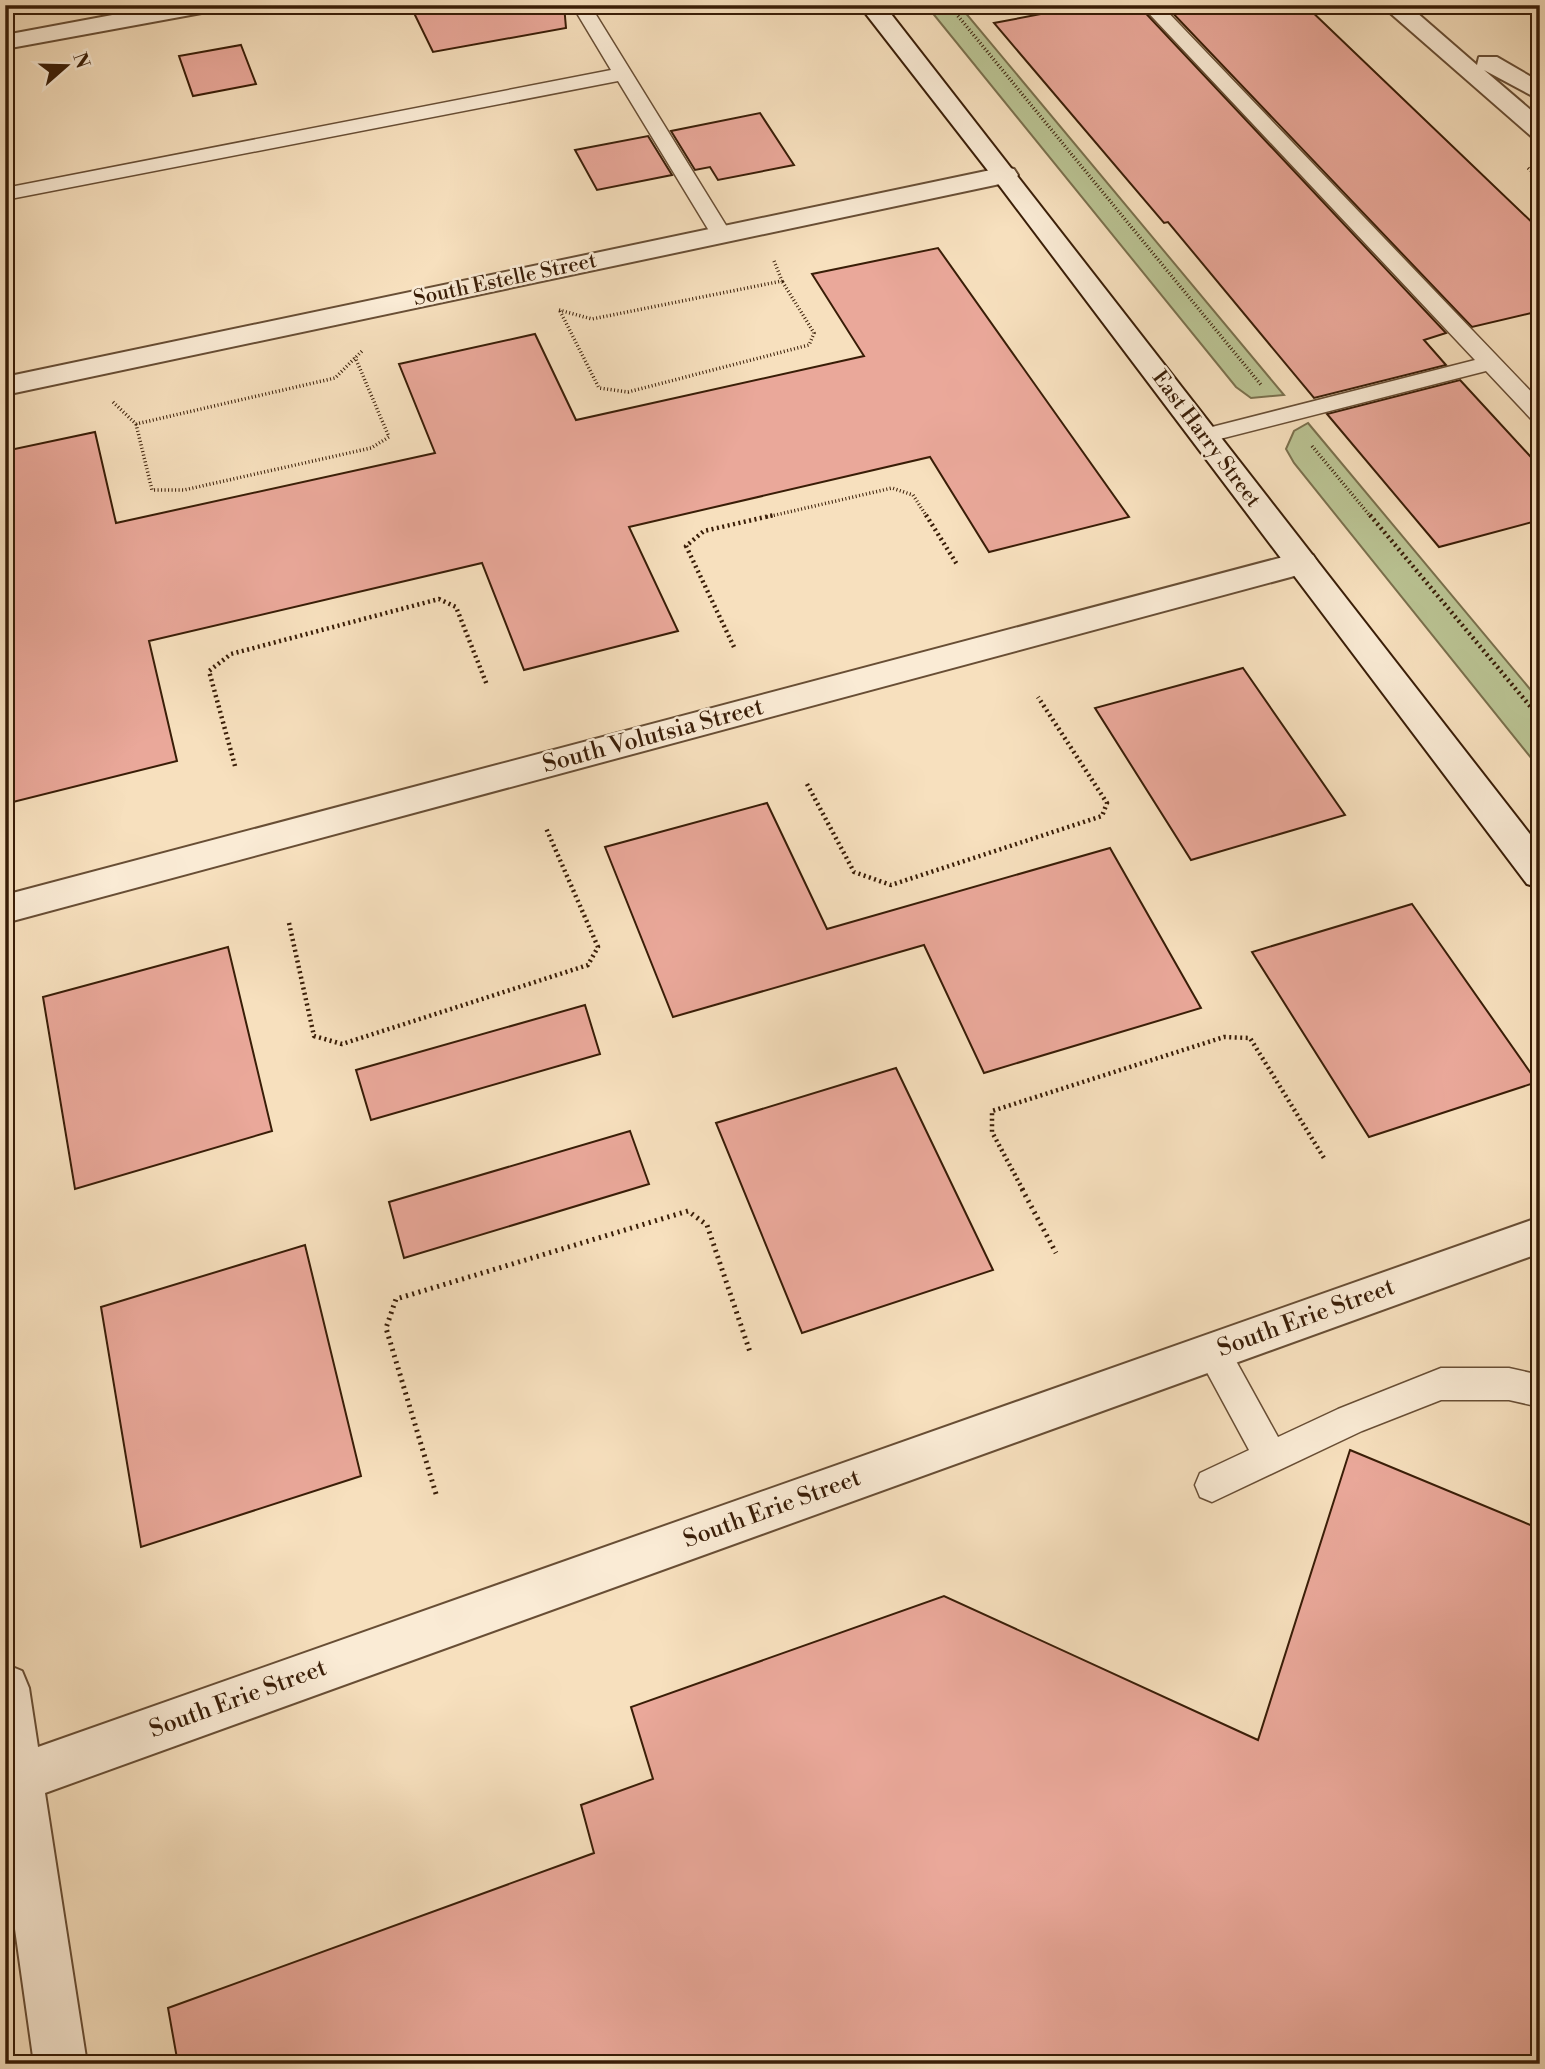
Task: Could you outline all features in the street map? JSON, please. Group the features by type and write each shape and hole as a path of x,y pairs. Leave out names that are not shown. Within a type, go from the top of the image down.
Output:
{"street":[{"path":"5,42 207,5"},
{"name":"East Harry Street","path":"871,5 1005,175 1540,874"},
{"path":"1394,5 1540,131"},
{"path":"1401,5 1540,93"},
{"name":"South Estelle Street","path":"5,386 1005,175"},
{"name":"South Volutsia Street","path":"5,909 1302,563"},
{"name":"South Erie Street","path":"12,1780 1540,1235"},
{"path":"5,1688 12,1780 61,2064"}],"lane":[{"path":"581,5 721,234"},
{"path":"1150,5 1540,415"},
{"path":"5,194 623,74"},
{"path":"1204,436 1490,363"},
{"path":"1213,1352 1270,1458"},
{"path":"1212,1485 1350,1420 1441,1384 1509,1384 1540,1391"}],"path":[{"path":"949,5 1286,415 1540,718"},
{"path":"560,311 598,388 628,392 809,345 814,332 782,281 773,262 777,256"},
{"path":"550,308 592,319 782,281"},
{"path":"136,424 335,378 369,343"},
{"path":"106,395 136,424 152,490 184,490 371,448 389,437 355,357"},
{"path":"734,648 686,546 704,531 892,488 913,495 958,566"},
{"path":"235,766 209,671 231,654 439,599 457,607 487,685"},
{"path":"807,784 853,872 891,885 1102,816 1107,803 1038,697"},
{"path":"289,923 314,1036 342,1044 588,965 598,947 546,828"},
{"path":"1056,1253 992,1132 992,1111 1224,1037 1250,1038 1324,1158"},
{"path":"436,1494 386,1328 396,1299 688,1212 707,1225 750,1352"}],"green space":[{"path":"926,5 959,5 1284,395 1251,398 1236,387"},
{"path":"1308,423 1540,701 1540,769 1294,463 1286,449 1294,431"}],"building":[{"path":"444,5 564,5 566,28 433,52 413,11"},
{"path":"1088,5 1138,5 1446,333 1424,340 1446,365 1314,398 1168,222 1164,223 994,23"},
{"path":"1165,5 1305,5 1540,230 1540,311 1472,327"},
{"path":"241,45 256,84 193,96 179,56"},
{"path":"760,113 794,165 718,180 710,167 695,170 671,131"},
{"path":"648,136 672,175 597,190 575,150"},
{"path":"938,248 1129,517 989,552 930,457 629,527 678,631 524,670 482,563 149,641 177,761 5,804 5,451 95,432 116,523 435,453 399,364 535,334 576,420 864,356 812,274"},
{"path":"1460,380 1540,467 1540,520 1439,547 1327,414"},
{"path":"1243,668 1345,815 1191,860 1095,708"},
{"path":"767,803 827,929 1110,848 1201,1008 984,1073 924,945 673,1017 605,847"},
{"path":"1412,904 1537,1082 1369,1137 1252,952"},
{"path":"228,947 272,1131 75,1189 43,997"},
{"path":"585,1005 600,1054 371,1120 356,1070"},
{"path":"896,1068 993,1270 802,1333 716,1123"},
{"path":"630,1131 649,1184 404,1258 389,1202"},
{"path":"305,1245 361,1476 141,1547 101,1307"},
{"path":"1350,1450 1540,1529 1540,2064 178,2064 168,2008 594,1853 581,1805 653,1779 631,1707 944,1596 1258,1740"}]}
